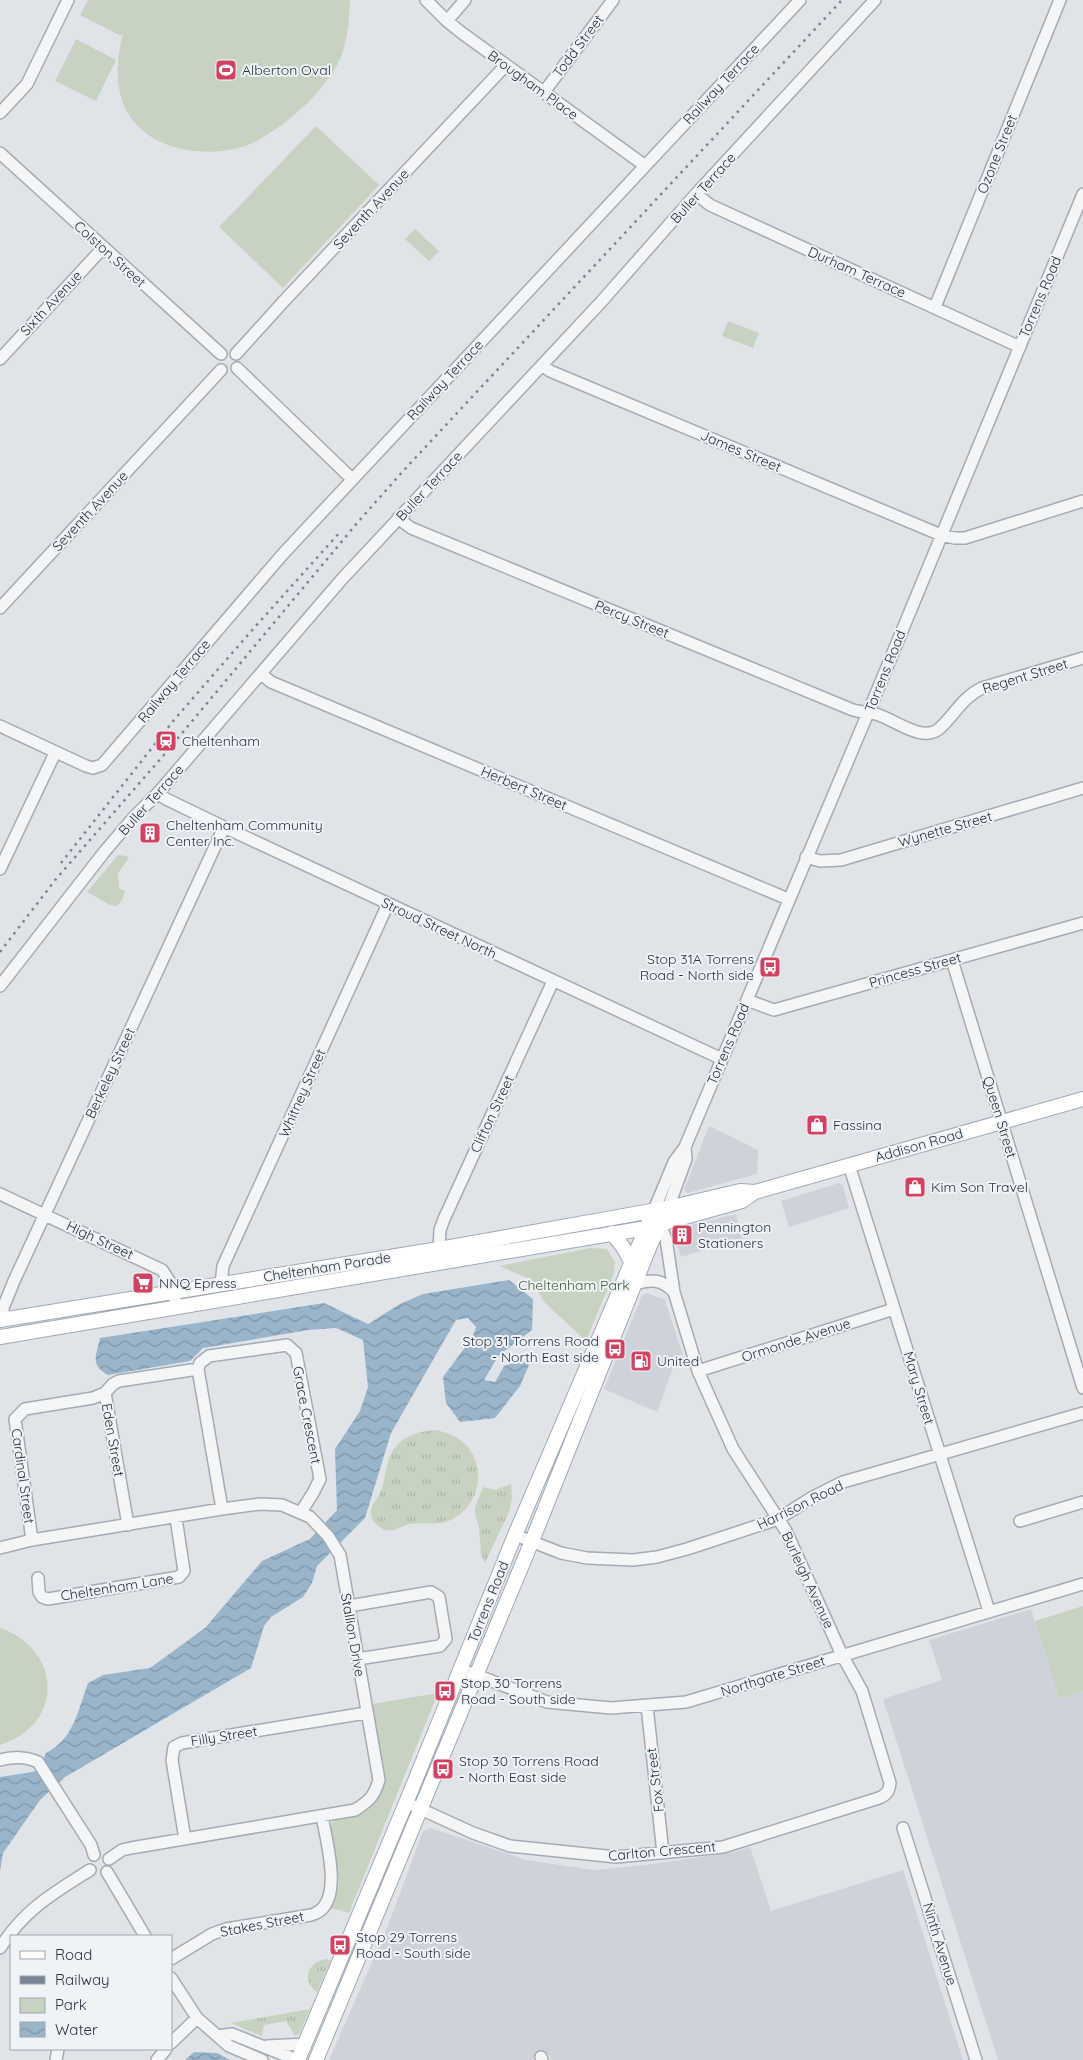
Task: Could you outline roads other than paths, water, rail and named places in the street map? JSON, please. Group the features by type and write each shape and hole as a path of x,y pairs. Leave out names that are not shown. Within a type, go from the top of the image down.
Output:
{"main road":[{"name":"Addison Road","path":"646,1228 742,1201 755,1192 1083,1099"},
{"name":"Addison Road","path":"661,1209 740,1191 755,1192"},
{"name":"Cheltenham Parade","path":"2,1320 439,1249 661,1209"},
{"name":"Torrens Road","path":"316,2060 532,1541 634,1284 660,1224 661,1209"},
{"name":"Torrens Road","path":"298,2060 406,1803 548,1456 646,1228 661,1209"},
{"name":"Cheltenham Parade","path":"0,1337 646,1228"},
{"path":"612,1233 632,1263"},
{"path":"548,1456 555,1463 560,1463 565,1458"}],"street":[{"path":"0,113 26,84 68,0"},
{"name":"Brougham Place","path":"426,0 447,21 644,165"},
{"path":"447,21 465,0"},
{"name":"Todd Street","path":"544,92 613,0"},
{"name":"Railway Terrace","path":"55,752 86,766 98,767 102,765 282,554 800,0"},
{"name":"Buller Terrace","path":"0,986 105,851 398,518 542,365 875,0"},
{"name":"Ozone Street","path":"935,307 1060,0"},
{"name":"Seventh Avenue","path":"236,354 506,65"},
{"name":"Colston Street","path":"0,154 221,354"},
{"name":"Durham Terrace","path":"696,194 710,205 1020,346"},
{"name":"Torrens Road","path":"661,1209 674,1162 685,1147 868,713 1083,194"},
{"name":"Sixth Avenue","path":"0,359 103,248"},
{"path":"227,351 236,354 239,360 238,368 228,373 221,370 218,360 221,354 227,351"},
{"name":"James Street","path":"542,365 550,371 941,535 965,538 1083,501"},
{"path":"238,368 352,479"},
{"name":"Seventh Avenue","path":"0,608 221,370"},
{"name":"Percy Street","path":"398,518 411,528 853,710 868,713"},
{"name":"Regent Street","path":"868,713 876,714 921,733 930,733 939,729 971,693 1083,658"},
{"name":"Herbert Street","path":"260,674 271,682 788,899"},
{"path":"0,726 55,752 3,854 0,869"},
{"name":"Wynette Street","path":"806,857 820,861 841,860 1083,788"},
{"name":"Stroud Street North","path":"158,793 166,799 224,827 722,1059"},
{"name":"Berkeley Street","path":"2,1320 3,1308 45,1214 224,827"},
{"name":"Whitney Street","path":"221,1284 223,1266 388,904"},
{"name":"Princess Street","path":"747,1000 774,1010 1083,923"},
{"name":"Queen Street","path":"952,960 1083,1388"},
{"name":"Clifton Street","path":"439,1249 440,1230 444,1219 554,981"},
{"name":"Mary Street","path":"849,1165 989,1611"},
{"name":"High Street","path":"0,1194 162,1270 169,1278 174,1292 176,1308"},
{"name":"Burleigh Avenue","path":"660,1224 666,1239 674,1292 698,1372 733,1449 786,1531 842,1655 862,1691 890,1783 888,1792"},
{"path":"634,1284 648,1280 660,1281 674,1292"},
{"name":"Ormonde Avenue","path":"698,1372 894,1309"},
{"name":"Grace Crescent","path":"198,1369 200,1363 209,1356 287,1346 296,1353 320,1479 313,1494 300,1512"},
{"path":"198,1369 222,1509"},
{"name":"Eden Street","path":"128,1525 105,1394 112,1384 119,1381 198,1369"},
{"name":"Cardinal Street","path":"32,1540 15,1419 25,1409 92,1398 105,1394"},
{"name":"Harrison Road","path":"515,1534 561,1553 587,1558 633,1560 657,1557 778,1519 813,1497 843,1482 1083,1413"},
{"path":"1020,1521 1083,1502"},
{"name":"Stallion Drive","path":"2,1546 222,1509 282,1505 300,1512 315,1522 328,1536 340,1556 379,1780 370,1801 354,1810 122,1850 109,1859"},
{"name":"Cheltenham Lane","path":"38,1578 42,1597 48,1599 179,1577 184,1571 176,1518"},
{"name":"Northgate Street","path":"460,1669 547,1702 611,1708 686,1702 705,1698 842,1655 1083,1584"},
{"path":"349,1606 431,1592 439,1597 446,1639 440,1646 358,1659"},
{"name":"Fox Street","path":"646,1706 663,1853"},
{"name":"Filly Street","path":"185,1839 172,1760 174,1747 182,1743 366,1713"},
{"path":"0,1760 22,1757 38,1762 91,1845 94,1855"},
{"name":"Carlton Crescent","path":"406,1803 487,1838 522,1849 616,1857 723,1846 879,1798 888,1792"},
{"name":"Stakes Street","path":"172,1958 212,1934 311,1915 322,1910 330,1897 332,1881 322,1816"},
{"name":"Ninth Avenue","path":"903,1828 976,2060"},
{"path":"100,1854 109,1859 110,1866 107,1872 98,1875 90,1870 90,1860 94,1855 100,1854"},
{"path":"0,1948 23,1918 41,1901 90,1870"},
{"path":"107,1872 144,1935"},
{"path":"172,1980 197,2018 229,2046 262,2060"},
{"path":"172,2041 197,2018"},
{"path":"218,2036 232,2034 298,2060"},
{"path":"262,2046 305,2044"},
{"path":"157,2060 165,2050"}],"water":[{"path":"509,1280 533,1299 532,1330 499,1355 484,1380 495,1382 504,1366 521,1360 529,1365 520,1386 495,1418 460,1422 446,1403 443,1377 472,1338 476,1327 468,1318 456,1320 391,1433 365,1518 317,1566 312,1583 303,1597 271,1617 264,1626 251,1668 65,1777 40,1800 3,1853 0,1871 0,1777 38,1771 46,1753 63,1740 69,1732 78,1713 88,1683 103,1675 150,1668 205,1628 262,1561 310,1539 337,1510 335,1449 360,1411 368,1387 363,1340 336,1328 308,1330 203,1348 190,1361 108,1375 99,1368 96,1360 100,1338 324,1303 368,1324 400,1304 423,1294"},
{"path":"194,2052 217,2053 230,2060 185,2060"}],"railway":[{"path":"0,952 56,879 163,756 358,522 404,470 842,0"},
{"path":"61,863 174,720 341,531"}],"place":[{"name":"Alberton Oval","path":"226,70"},
{"name":"Cheltenham","path":"166,741"},
{"name":"Cheltenham Community Center Inc.","path":"150,833"},
{"name":"Stop 31A Torrens Road - North side","path":"770,967"},
{"name":"Fassina","path":"817,1125"},
{"name":"Kim Son Travel","path":"915,1187"},
{"name":"Pennington Stationers","path":"682,1235"},
{"name":"NNQ Epress","path":"143,1283"},
{"name":"Stop 31 Torrens Road - North East side","path":"615,1349"},
{"name":"United","path":"641,1361"},
{"name":"Stop 30 Torrens Road - South side","path":"445,1691"},
{"name":"Stop 30 Torrens Road - North East side","path":"443,1769"},
{"name":"Stop 29 Torrens Road - South side","path":"340,1945"}],"park label":[{"name":"Cheltenham Park","path":"574,1285"}]}
